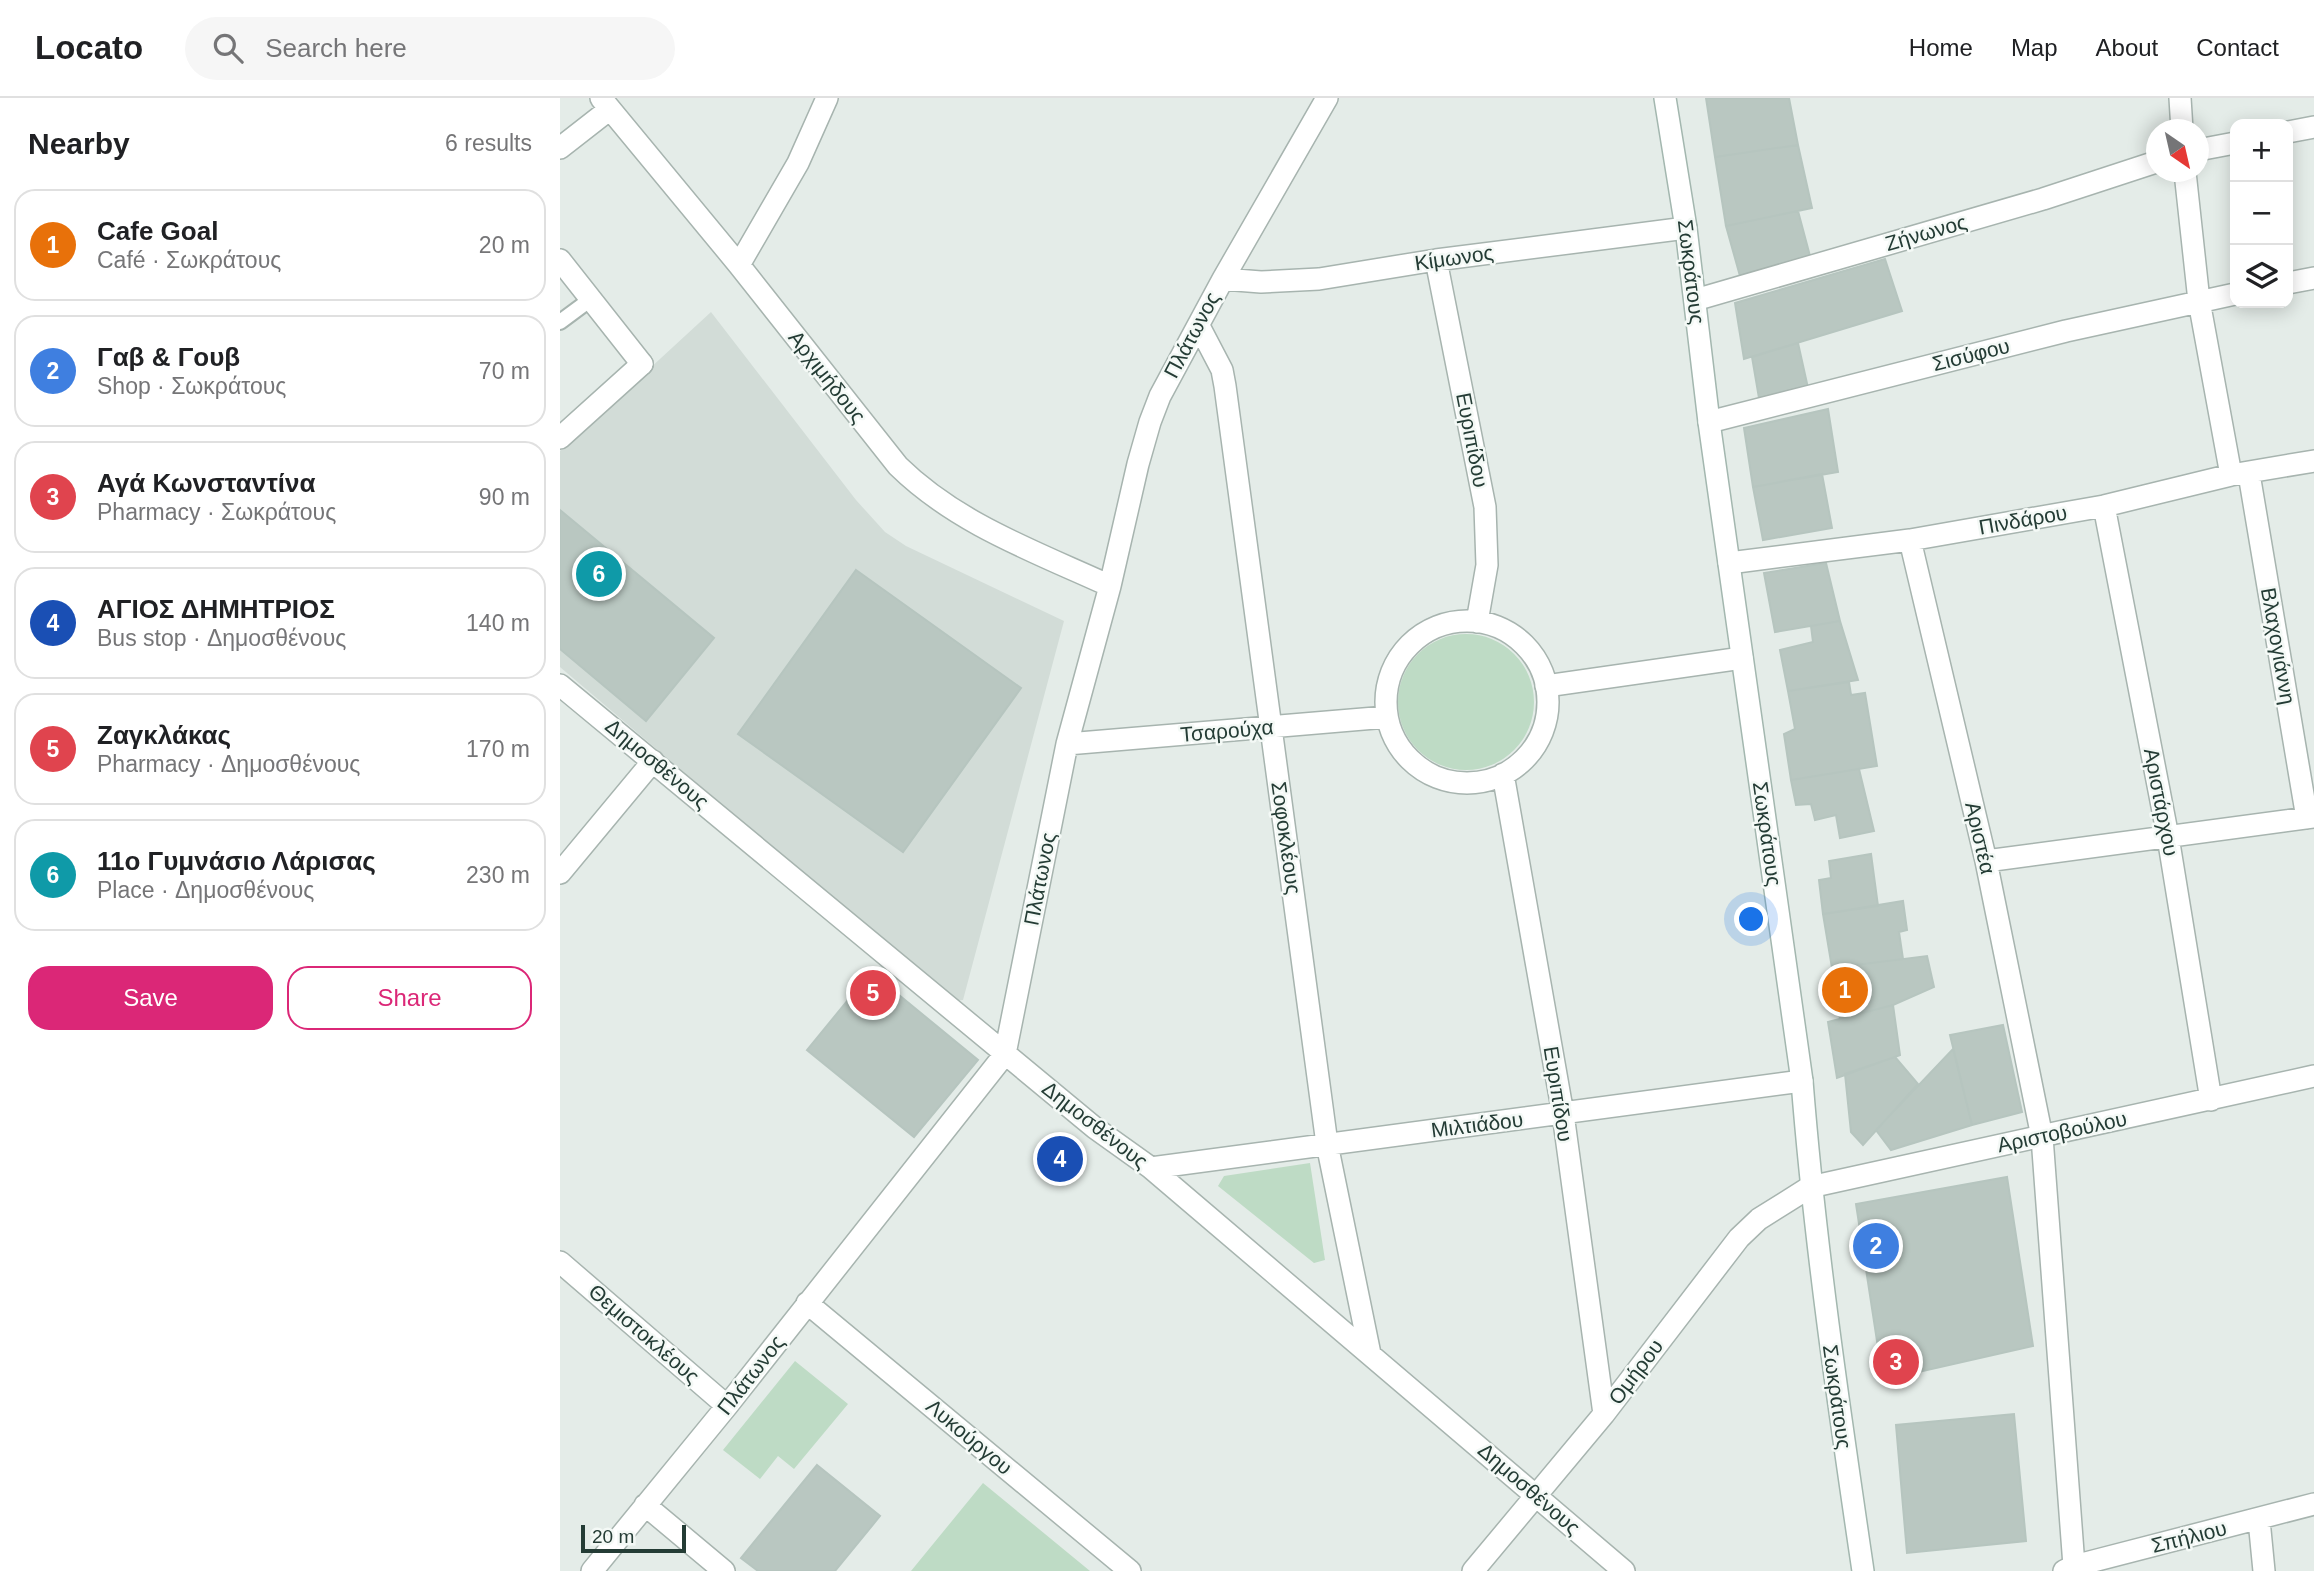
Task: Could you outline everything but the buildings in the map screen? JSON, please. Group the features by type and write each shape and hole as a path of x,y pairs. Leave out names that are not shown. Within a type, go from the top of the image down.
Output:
{"street":[{"path":"739,265 792,175 827,98"},
{"name":"Πλάτωνος","path":"592,1571 727,1406 1005,1054 1067,744 1110,586 1150,422 1160,396 1223,279 1326,98"},
{"name":"Σωκράτους","path":"1665,98 1686,228 1709,422 1802,1081 1810,1187 1829,1343 1863,1571"},
{"path":"2180,98 2181,119"},
{"path":"560,148 605,103"},
{"name":"Αρχιμήδους","path":"605,103 912,481 961,516 1110,586"},
{"path":"2293,131 2314,127"},
{"path":"2209,148 2230,144"},
{"name":"Ζήνωνος","path":"1695,300 2030,203 2146,166"},
{"name":"Βλαχογιάννη","path":"2186,182 2199,301 2240,475 2310,817"},
{"name":"Κίμωνος","path":"1223,279 1261,282 1319,279 1436,260 1686,228"},
{"path":"560,260 642,364 560,438"},
{"name":"Ευριπίδου","path":"1436,260 1485,507 1487,565 1477,622"},
{"path":"2293,283 2314,278"},
{"name":"Σισύφου","path":"1709,422 2066,331 2230,295"},
{"name":"Σοφοκλέους","path":"1199,326 1222,370 1327,1144 1370,1354"},
{"name":"Πινδάρου","path":"1729,563 1910,540 2104,506 2314,461"},
{"name":"Αριστάρχου","path":"2104,506 2168,836 2211,1100"},
{"name":"Αριστέα","path":"1910,540 1986,861 2042,1137 2069,1569"},
{"path":"1457,621 1477,622 1504,630 1524,644 1538,663 1546,686 1548,709 1543,731 1532,751 1503,774 1467,783 1440,778 1415,765 1397,743 1387,717 1386,695 1391,674 1401,654 1417,638 1436,627 1457,621"},
{"path":"1546,686 1742,658"},
{"name":"Δημοσθένους","path":"560,685 1095,1128 1151,1168 1624,1571"},
{"name":"Τσαρούχα","path":"1067,744 1387,717"},
{"path":"560,873 653,761"},
{"name":"Ευριπίδου","path":"1503,774 1563,1114 1604,1415"},
{"path":"1986,861 2310,817"},
{"name":"Αριστοβούλου","path":"1810,1187 2314,1076"},
{"name":"Μιλτιάδου","path":"1151,1168 1802,1081"},
{"name":"Ομήρου","path":"1473,1571 1604,1415 1739,1238 1759,1219 1810,1187"},
{"name":"Θεμιστοκλέους","path":"560,1262 727,1406"},
{"name":"Λυκούργου","path":"807,1303 1130,1571"},
{"name":"Σπήλιου","path":"2069,1569 2314,1504"},
{"path":"645,1505 724,1571"},
{"path":"2259,1520 2264,1571"}],"lane":[{"path":"560,322 591,299"}],"shaded area":[{"path":"711,312 856,500 885,532 906,546 1064,621 963,1000 953,1001 560,667 560,451"}],"green space":[{"path":"1466,634 1492,639 1514,654 1529,676 1534,702 1529,728 1514,750 1492,765 1466,770 1440,765 1418,750 1403,728 1398,702 1403,676 1418,654 1440,639"},
{"path":"1310,1163 1325,1260 1314,1263 1218,1186 1224,1176"},
{"path":"795,1361 848,1404 794,1469 778,1456 760,1479 723,1450"},
{"path":"983,1483 1090,1571 911,1571"}],"place":[{"name":"11ο Γυμνάσιο Λάρισας","path":"599,574"},
{"name":"Cafe Goal","path":"1845,990"},
{"name":"Ζαγκλάκας","path":"873,993"},
{"name":"ΑΓΙΟΣ ΔΗΜΗΤΡΙΟΣ","path":"1060,1159"},
{"name":"Γαβ & Γουβ","path":"1876,1246"},
{"name":"Αγά Κωνσταντίνα","path":"1896,1362"}]}
